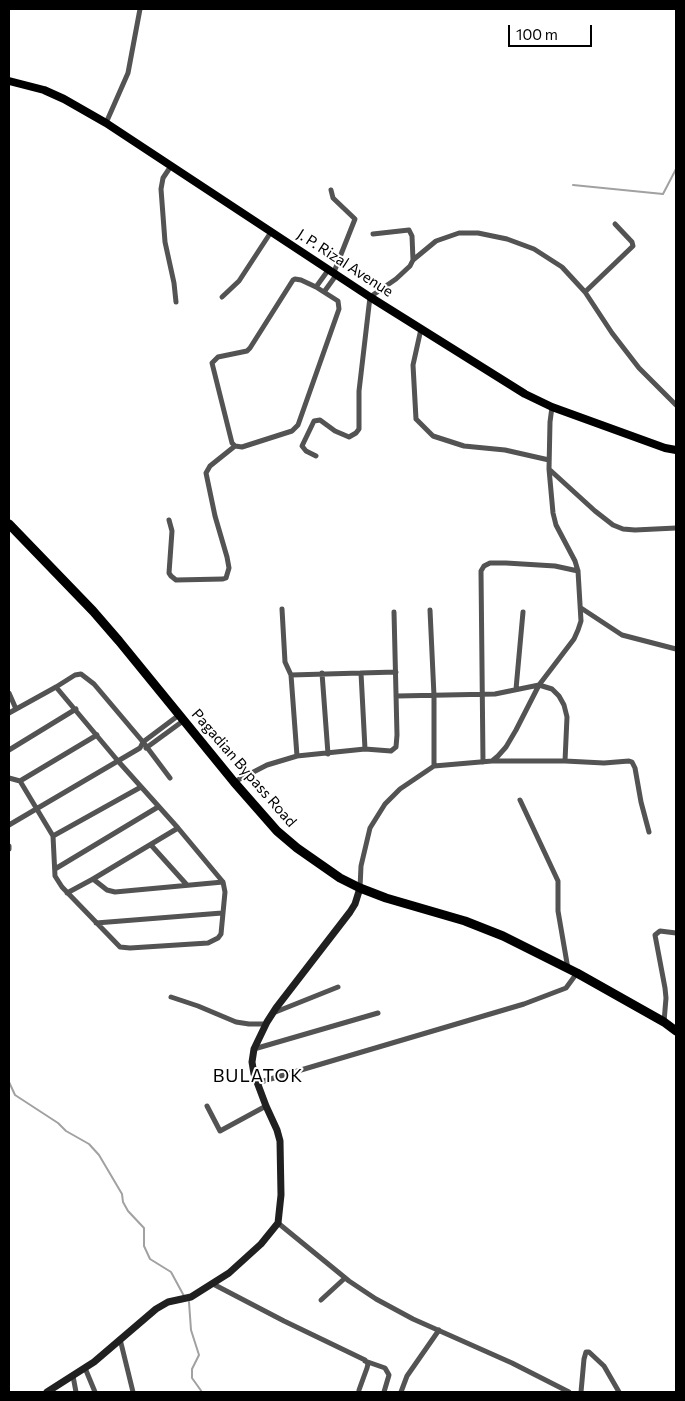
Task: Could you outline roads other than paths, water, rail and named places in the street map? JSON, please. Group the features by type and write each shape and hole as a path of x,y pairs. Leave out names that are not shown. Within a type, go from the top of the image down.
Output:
{"highway":[{"name":"Pagadian Bypass Road","path":"9,524 120,641 234,782 277,831 297,848 340,878 360,888 386,898 465,921 503,936 568,969 664,1022 676,1031"}],"main road":[{"name":"J. P. Rizal Avenue","path":"9,81 44,90 106,123 370,297 525,394 552,407 665,448 676,450"}],"street":[{"path":"106,123 128,73 140,9"},
{"path":"171,166 163,178 161,189 165,242 176,302"},
{"path":"324,292 355,220 333,198 331,190"},
{"path":"585,292 633,246 632,242 615,224"},
{"path":"373,234 409,230 412,236 413,260"},
{"path":"222,297 239,281 272,232"},
{"path":"316,456 306,451 302,446 314,421 320,420 335,432 349,437 356,433 359,428 359,391 370,297 396,279 410,266 413,260 436,241 459,233 470,232 494,235 534,250 555,261 568,272 585,292 612,333 639,368 676,406"},
{"path":"316,287 333,272"},
{"path":"293,280 301,280 324,292 338,302 339,310 298,425 292,431 242,447 235,446 232,443 212,363 218,357 247,351 250,348 293,280"},
{"path":"421,329 413,365 416,419 433,436 464,446 505,450 549,460"},
{"path":"492,761 506,747 539,685 574,639 581,621 578,571 575,561 556,525 553,514 549,469 552,407"},
{"path":"170,520 172,531 169,573 171,576 176,580 226,578 229,568 227,557 215,516 206,474 210,466 235,446"},
{"path":"549,469 595,512 613,525 623,529 635,530 676,528"},
{"path":"483,762 480,571 490,563 498,563 545,565 578,571"},
{"path":"581,608 622,635 676,649"},
{"path":"282,609 286,662 291,675 297,756"},
{"path":"430,610 434,696 434,766"},
{"path":"234,782 267,765 297,756 365,749 391,750 396,747 397,696 394,612"},
{"path":"516,689 523,612"},
{"path":"291,675 396,672"},
{"path":"361,673 365,749"},
{"path":"9,713 75,675 81,674 86,677 142,745 148,748 170,778"},
{"path":"322,674 328,754"},
{"path":"397,696 495,694 539,685 552,690 559,696 564,705 568,728 565,761"},
{"path":"9,778 20,781 53,836 55,869 58,881 115,943 124,948 208,943 214,941 220,934 225,892 223,882 56,687"},
{"path":"9,693 16,709"},
{"path":"9,750 76,709"},
{"path":"9,825 118,761 181,718"},
{"path":"148,748 181,718"},
{"path":"20,781 97,735"},
{"path":"46,1392 85,1368 142,1319 163,1304 191,1297 230,1272 248,1256 278,1223 281,1195 280,1141 278,1130 257,1083 252,1062 254,1049 272,1014 350,912 360,888 365,844 370,828 385,804 400,789 434,766 492,761 632,762 636,768 648,832"},
{"path":"53,836 141,787"},
{"path":"520,800 558,881 558,911 568,969"},
{"path":"55,869 158,806"},
{"path":"67,893 93,880 178,828"},
{"path":"151,845 186,884"},
{"path":"93,880 107,890 115,892 223,882"},
{"path":"96,923 222,913"},
{"path":"664,1022 665,988 655,935 660,931 676,933"},
{"path":"257,1083 411,1039 524,1004 566,988 577,974"},
{"path":"272,1014 338,987"},
{"path":"171,997 191,1003 236,1022 266,1024"},
{"path":"254,1049 378,1013"},
{"path":"207,1106 220,1131 266,1106"},
{"path":"278,1223 345,1278 376,1299 413,1319 512,1363 569,1392"},
{"path":"321,1300 345,1278"},
{"path":"213,1284 284,1321 385,1368 389,1375 384,1392"},
{"path":"401,1392 406,1376 439,1330"},
{"path":"120,1338 133,1392"},
{"path":"581,1392 586,1352 589,1352 604,1366 618,1392"},
{"path":"359,1390 368,1364 365,1360"},
{"path":"85,1368 95,1392"},
{"path":"73,1376 76,1392"}],"waterway":[{"path":"573,185 663,194 676,169"},
{"path":"9,1082 15,1095 58,1123 66,1131 89,1144 99,1155 122,1194 123,1202 128,1211 144,1228 144,1246 150,1259 171,1272 184,1296"},
{"path":"189,1302 191,1330 199,1355 192,1369 192,1378 202,1392"}],"district":[{"name":"BULATOK","path":"258,1076"}]}
